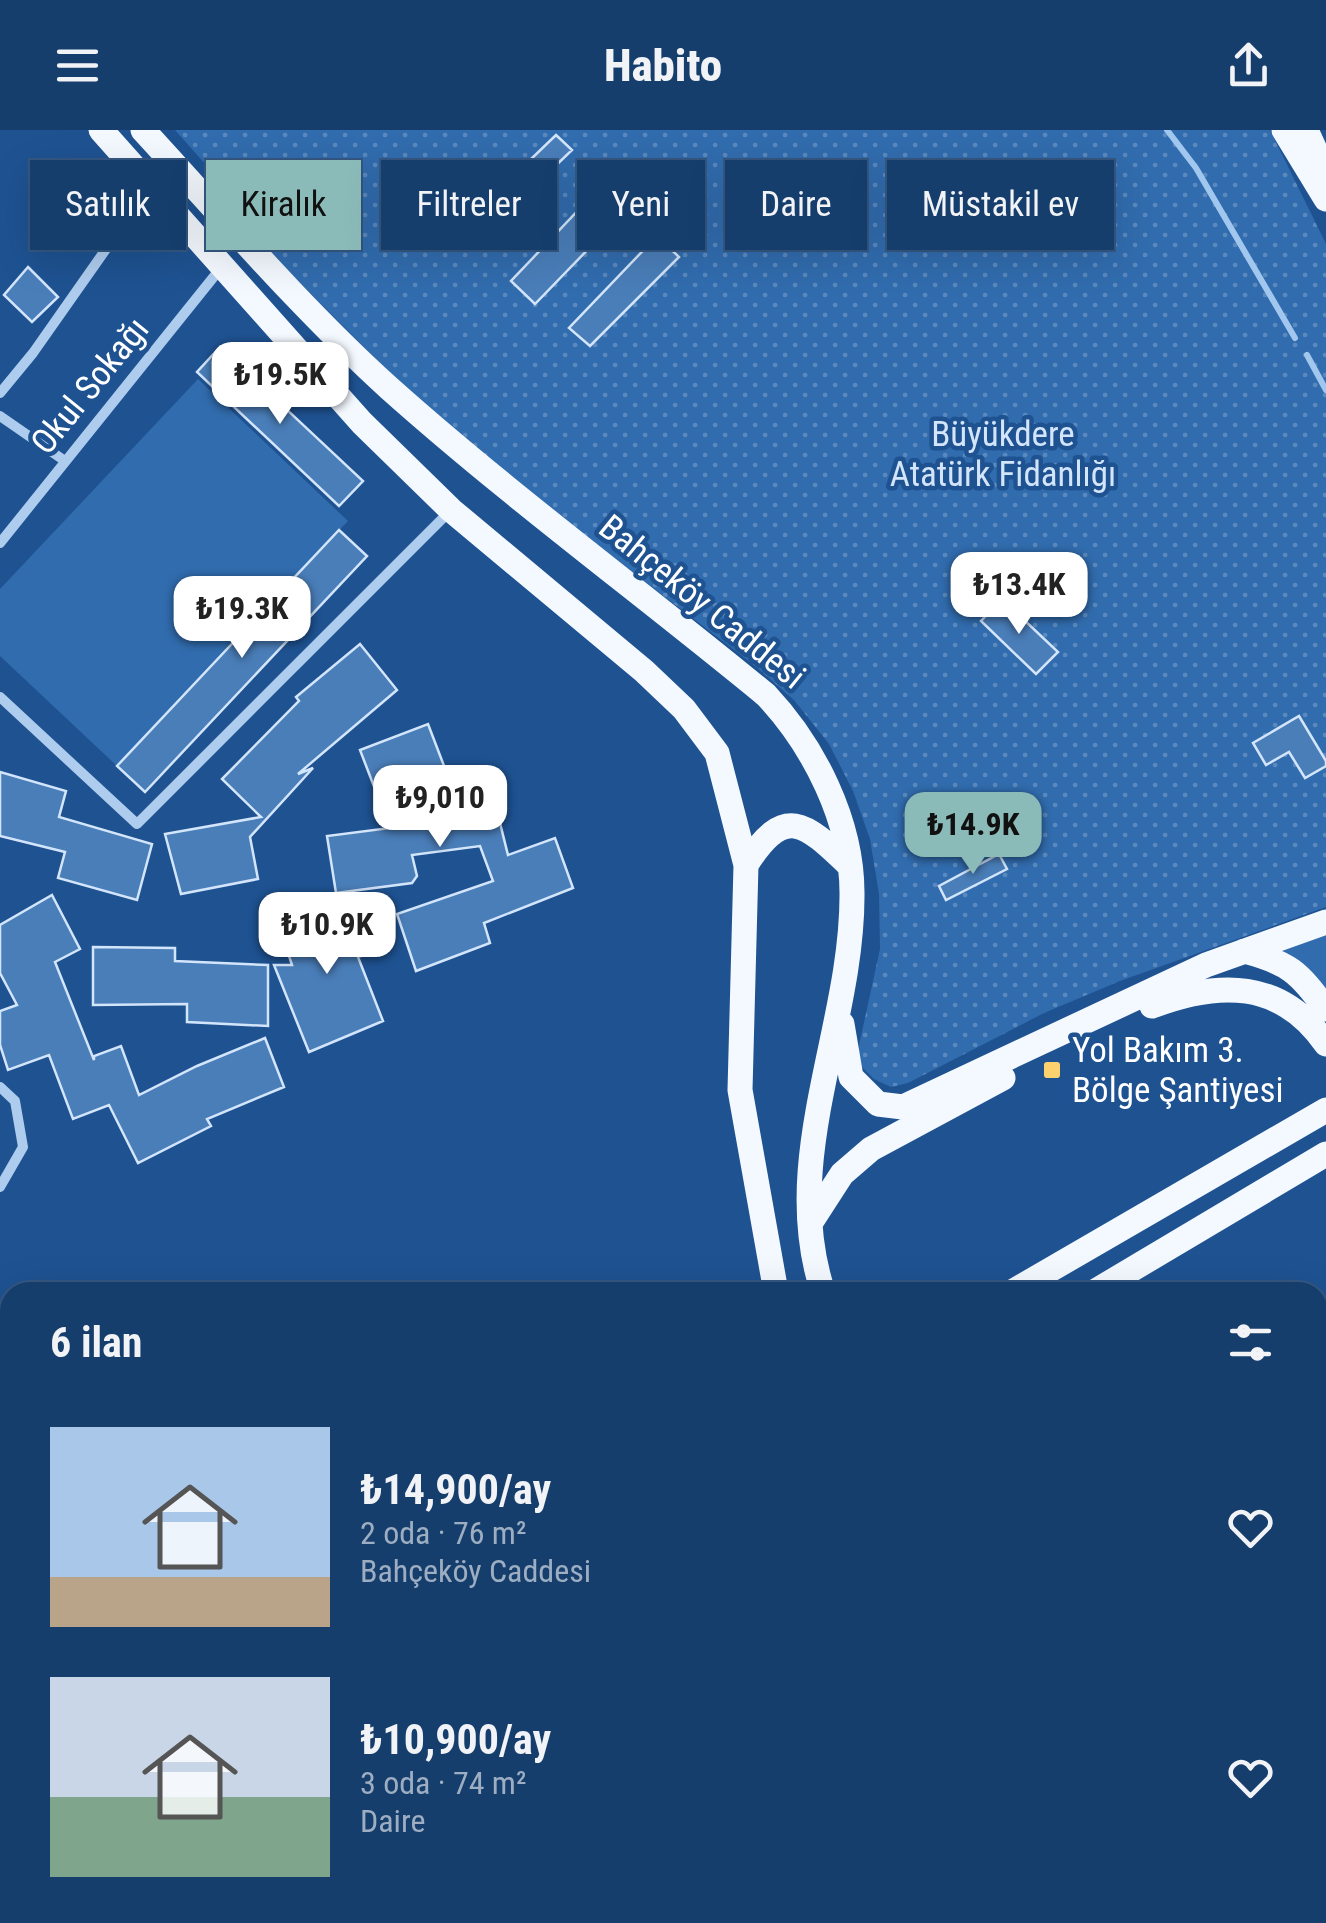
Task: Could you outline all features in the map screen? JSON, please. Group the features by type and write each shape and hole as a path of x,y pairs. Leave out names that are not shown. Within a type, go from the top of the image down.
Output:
{"main road":[{"path":"101,130 129,160"},
{"name":"Bahçeköy Caddesi","path":"143,130 246,243 387,386 523,502 739,673 784,714 814,758 831,794 850,866 852,908 810,1169 811,1222 820,1282"},
{"path":"1284,130 1326,199"},
{"path":"1306,130 1326,174"},
{"path":"186,222 362,423 451,510 644,671 702,730 717,753 746,865 740,1090 774,1282"},
{"path":"746,865 772,830 786,825 802,827 821,838 850,866"},
{"path":"840,996 850,1077 878,1104 903,1107 1135,997 1326,922"},
{"path":"1244,951 1272,958 1300,974 1326,1009"},
{"path":"811,1222 842,1174 871,1149 960,1099 1146,1008 1187,993 1236,989 1282,1003 1314,1026 1326,1044"},
{"path":"1029,1282 1326,1110"},
{"path":"1111,1282 1326,1154"}],"street":[{"path":"0,393 106,250"},
{"name":"Okul Sokağı","path":"0,543 224,264"},
{"path":"0,416 65,461"},
{"path":"0,697 137,824 451,510"},
{"path":"0,1086 15,1101 23,1146 0,1187"}],"green space":[{"name":"Büyükdere Atatürk Fidanlığı","path":"175,130 1270,130 1326,244 1326,907 1120,981 1044,1013 908,1083 891,1087 874,1079 862,1067 858,1050 880,949 879,894 870,839 853,791 829,744 794,700 754,665 505,475 389,372 267,250 361,250 361,160 206,160 206,165"},
{"path":"198,379 348,521 117,766 0,656 0,589"},
{"path":"1326,929 1326,1011 1273,948"}],"building":[{"path":"556,135 572,150 557,164 557,160 530,160"},
{"path":"577,211 577,250 587,250 535,304 511,281 540,250 557,250 557,233"},
{"path":"644,250 672,250 679,257 590,346 569,328"},
{"path":"28,267 58,297 32,322 4,295"},
{"path":"220,347 363,481 339,506 197,372"},
{"path":"339,530 367,556 145,792 117,766"},
{"path":"1002,599 1058,652 1036,674 981,621"},
{"path":"360,644 397,690 298,774 313,768 250,837 258,879 181,894 165,834 261,817 222,779 299,701 296,697"},
{"path":"1299,716 1326,761 1326,766 1305,778 1289,752 1266,765 1253,743"},
{"path":"428,724 454,792 491,787 508,855 555,838 573,888 484,923 490,943 416,971 397,914 493,881 480,846 412,855 417,876 412,883 336,893 327,836 390,828 360,750"},
{"path":"0,772 66,791 59,817 152,844 137,900 58,878 65,852 0,836"},
{"path":"999,854 1007,869 946,900 939,886"},
{"path":"52,895 80,949 55,962 94,1060 94,1056 121,1046 139,1095 265,1038 284,1087 207,1119 211,1126 138,1163 109,1105 73,1119 49,1055 8,1070 0,1045 0,1011 17,1005 0,973 0,925"},
{"path":"347,902 364,955 358,957 383,1021 309,1052 274,965 292,965 279,925"},
{"path":"93,947 175,948 175,961 268,965 268,1026 187,1022 187,1004 93,1005"}],"waterway":[{"path":"1167,130 1196,168 1295,338"},
{"path":"1307,355 1326,390"}],"place":[{"name":"Yol Bakım 3. Bölge Şantiyesi","path":"1052,1070"}]}
